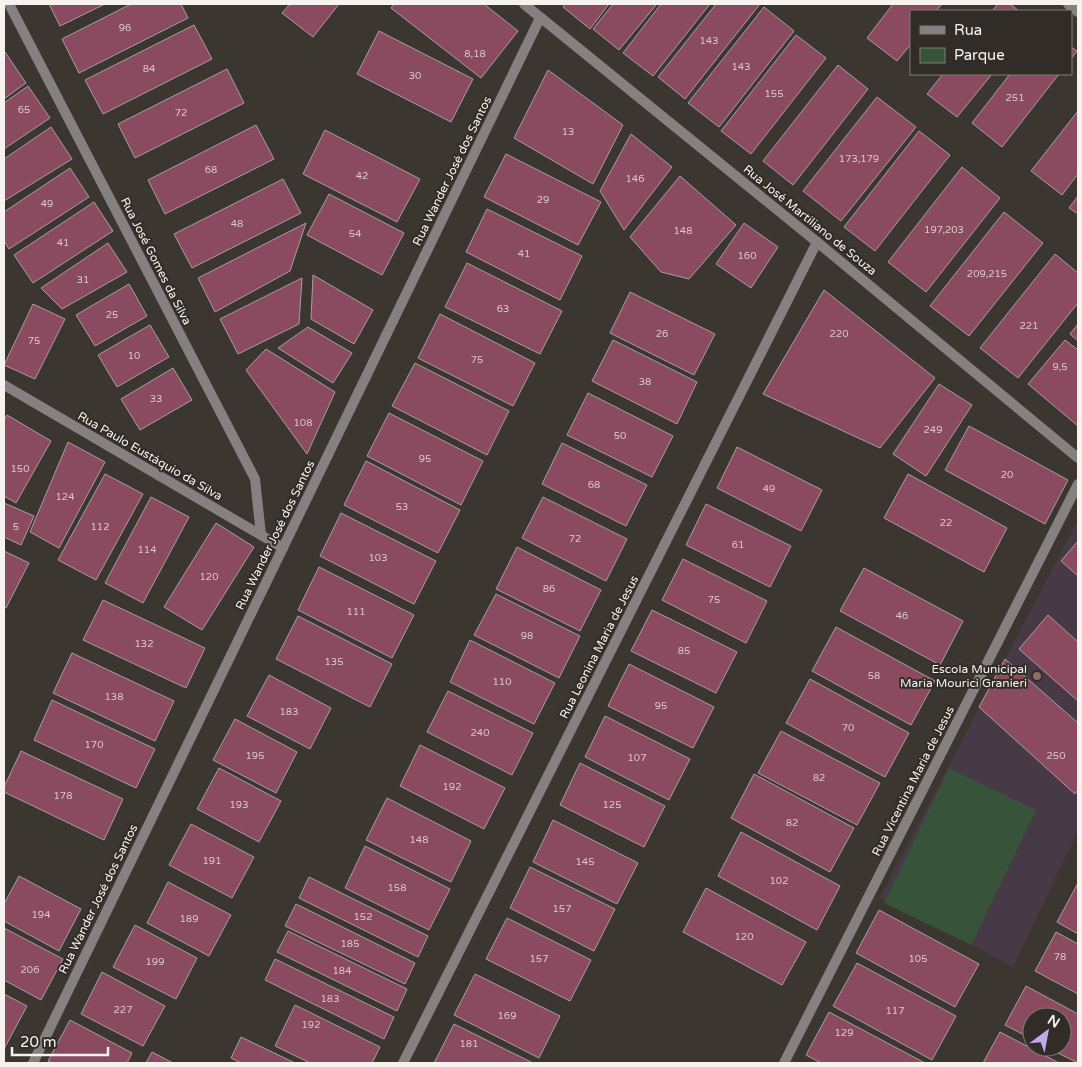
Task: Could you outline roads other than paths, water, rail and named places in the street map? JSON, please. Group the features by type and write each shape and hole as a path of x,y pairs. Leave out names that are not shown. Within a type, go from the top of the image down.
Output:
{"street":[{"name":"Rua José Gomes da Silva","path":"9,4 255,479 261,536"},
{"name":"Rua José Martiliano de Souza","path":"524,4 817,242 1078,458"},
{"path":"1068,4 1078,12"},
{"name":"Rua Wander José dos Santos","path":"33,1063 540,18"},
{"name":"Rua Leonina Maria de Jesus","path":"403,1063 817,242"},
{"name":"Rua Paulo Eustáquio da Silva","path":"4,385 283,548"},
{"name":"Rua Vicentina Maria de Jesus","path":"784,1063 1078,484"}],"place":[{"name":"Escola Municipal Maria Mourici Granieri","path":"1037,676"}]}
